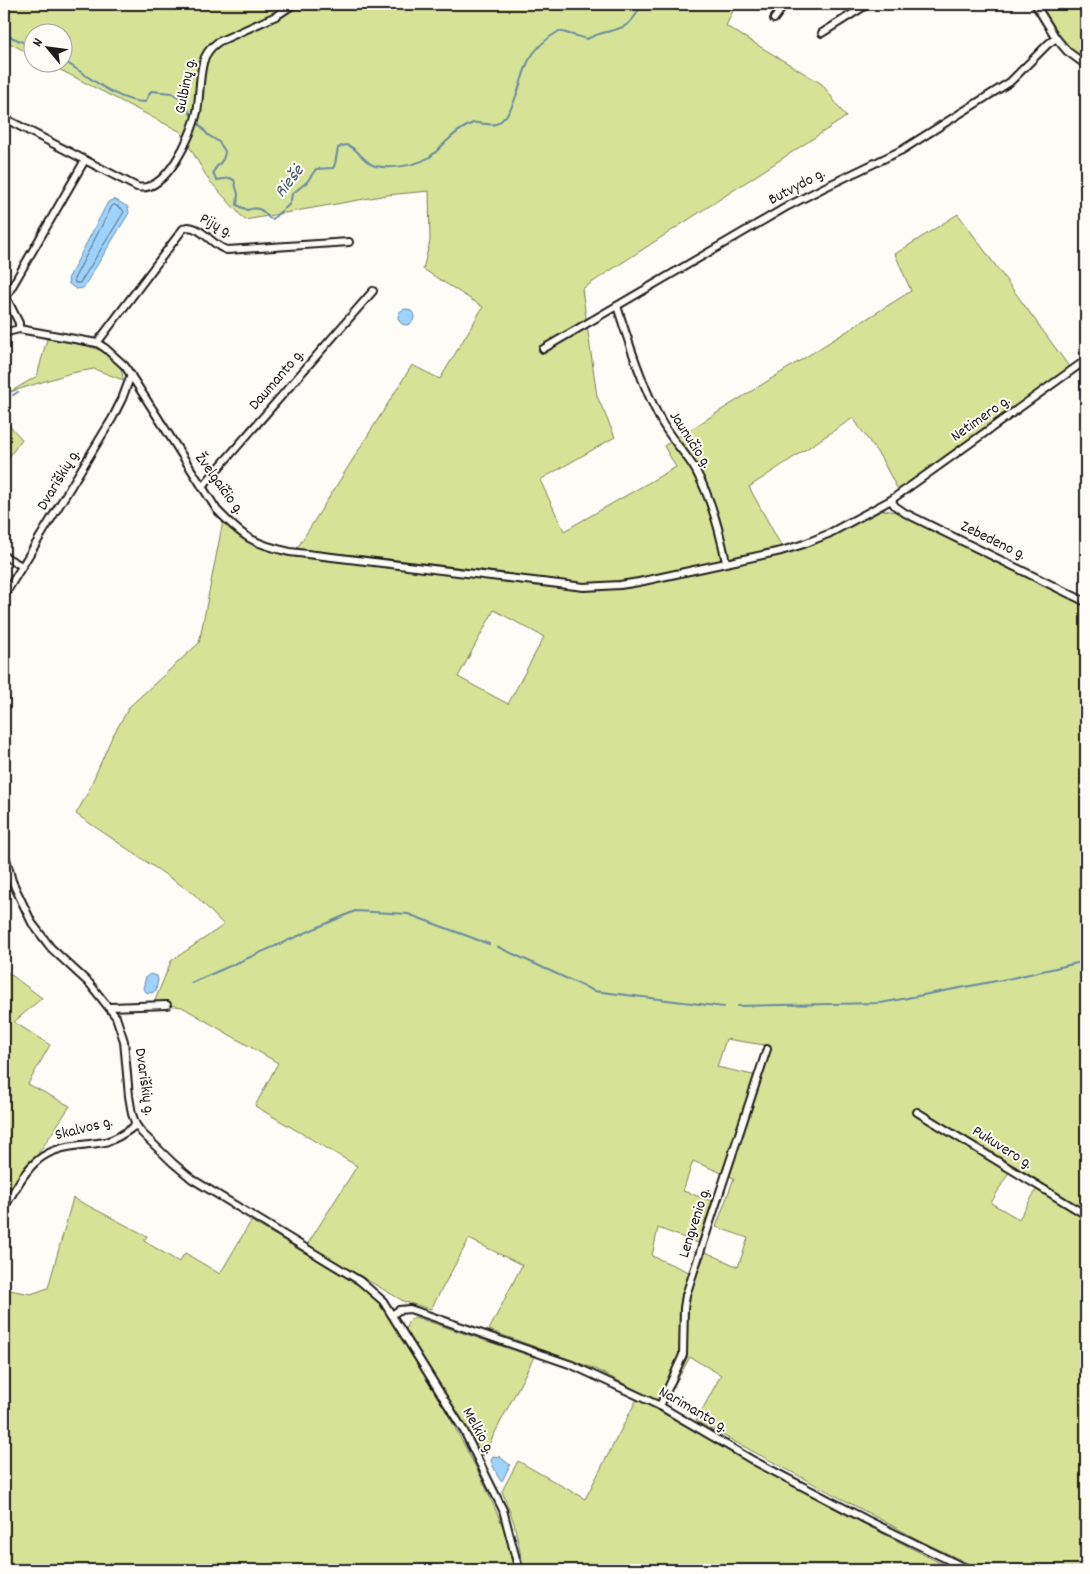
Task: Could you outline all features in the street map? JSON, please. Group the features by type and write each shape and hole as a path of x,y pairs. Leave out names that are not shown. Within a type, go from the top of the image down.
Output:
{"street":[{"name":"Gulbinų g.","path":"85,160 137,187 148,188 161,180 180,154 190,134 197,113 203,62 211,47 276,16 294,4"},
{"path":"774,19 785,4"},
{"path":"822,32 868,4"},
{"path":"1034,4 1056,38 1067,51 1086,65"},
{"name":"Butvydo g.","path":"543,349 788,206 902,150 1010,82 1056,38"},
{"path":"4,118 85,160 6,297 19,323 19,329"},
{"name":"Pijų g.","path":"97,343 183,229 187,227 195,228 218,247 227,250 349,242"},
{"name":"Daumanto g.","path":"202,487 373,292"},
{"name":"Jaunučio g.","path":"617,306 637,367 659,418 668,434 696,470 708,498 726,562"},
{"path":"4,333 19,329 97,343"},
{"name":"Žvelgaičio g.","path":"97,343 125,366 217,510 233,527 259,544 290,552 584,587 601,587 639,582 726,562"},
{"name":"Netimero g.","path":"726,562 781,551 804,544 828,534 891,500 1086,360"},
{"name":"Dvariškių g.","path":"4,596 112,419 131,375"},
{"name":"Zebedeno g.","path":"891,500 895,506 905,513 1086,602"},
{"path":"4,556 22,566"},
{"name":"Dvariškių g.","path":"4,851 12,881 32,923 51,948 90,984 116,1017 124,1042 129,1096 136,1125 153,1145 192,1179 360,1281 383,1301 392,1315"},
{"path":"110,1008 167,1005"},
{"name":"Lengvenio g.","path":"660,1406 683,1355 686,1295 767,1049"},
{"name":"Pukuvero g.","path":"917,1112 1086,1216"},
{"name":"Skalvos g.","path":"4,1208 19,1183 38,1160 50,1152 72,1145 107,1141 123,1134 136,1125"},
{"name":"Narimanto g.","path":"392,1315 400,1310 410,1309 572,1365 660,1406 754,1461 969,1570"},
{"name":"Melkio g.","path":"392,1315 464,1431 503,1510 519,1570"}],"green space":[{"path":"4,4 736,4 726,26 822,84 846,117 582,289 597,396 615,437 540,480 564,531 676,467 664,446 911,291 895,254 958,214 1070,368 898,490 881,458 853,418 749,487 782,547 767,551 638,578 605,583 584,583 364,556 296,550 412,365 440,379 483,307 423,269 430,241 429,191 387,195 245,220 208,179 181,132 64,72 72,72 72,22 22,22 22,50 4,40"},
{"path":"1037,4 1086,4 1086,62 1066,46"},
{"path":"47,339 82,345 106,353 115,360 121,369 123,380 94,369 71,373 10,392 37,376"},
{"path":"4,420 22,439 4,464"},
{"path":"884,510 897,512 1086,604 1086,1570 982,1570 921,1541 696,1421 721,1375 690,1357 664,1404 595,1369 489,1330 522,1265 469,1239 431,1309 405,1302 307,1245 357,1166 255,1106 278,1063 182,1007 154,1003 171,961 224,925 194,894 76,814 112,737 130,706 199,643 223,521 250,541 281,554 585,590 629,588 801,549 827,539 854,523","holes":["494,610 544,637 508,704 458,677","726,1039 771,1046 762,1077 717,1067","693,1161 734,1178 716,1227 748,1238 738,1267 706,1252 696,1275 652,1256 658,1228 698,1243 712,1201 683,1191","1013,1165 1041,1182 1019,1219 991,1203"]},
{"path":"4,967 6,971 42,998 14,1022 50,1045 28,1084 70,1106 34,1160 17,1180 4,1204"},
{"path":"73,1198 147,1236 144,1241 179,1262 185,1253 220,1274 251,1221 362,1287 378,1300 444,1407 481,1477 504,1529 514,1570 4,1570 4,1289 31,1294 48,1288"},
{"path":"415,1317 534,1357 483,1456 406,1330 408,1322"},
{"path":"637,1399 837,1510 954,1570 524,1570 514,1523 502,1491 518,1461 585,1499"}],"water":[{"path":"114,199 128,207 129,213 83,288 76,289 69,284 68,279 108,202"},
{"path":"406,309 414,317 406,325 398,317"},
{"path":"150,974 157,976 158,980 156,990 152,993 146,992 143,988 146,977"},
{"path":"493,1456 500,1457 510,1465 502,1481 498,1477 491,1461"}],"waterway":[{"name":"Riešė","path":"72,66 102,86 134,101 145,102 151,91 172,93 183,100 190,113 203,129 208,135 219,142 225,151 223,159 214,171 217,180 230,178 234,180 238,194 237,205 247,210 254,208 260,210 273,219 289,204 292,194 307,182 316,169 333,168 338,148 343,145 353,148 365,160 375,166 402,166 428,158 451,137 473,123 496,124 508,113 517,95 529,60 546,40 559,31 587,39 619,29 631,21 641,4"},
{"name":"Riešė","path":"4,34 22,42"},
{"path":"13,395 18,392"},
{"path":"191,983 355,911 408,914 489,944"},
{"path":"498,947 594,991 724,1007"},
{"path":"738,1006 881,1003 1012,978 1086,961"}]}
